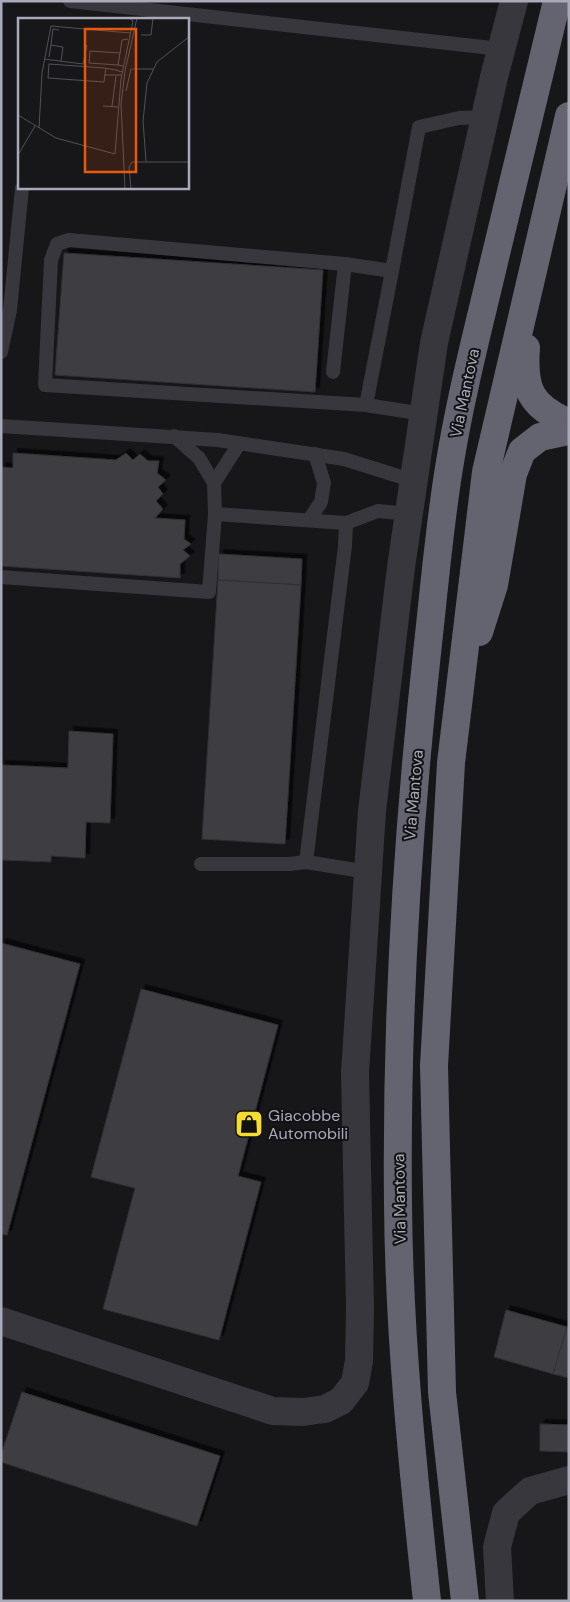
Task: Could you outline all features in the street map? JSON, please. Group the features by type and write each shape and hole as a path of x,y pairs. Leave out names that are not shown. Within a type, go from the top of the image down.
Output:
{"highway":[{"name":"Via Mantova","path":"427,1601 405,1364 398,1208 398,1070 402,949 415,763 438,550 456,430 465,383 557,1"},
{"path":"465,1601 442,1392 434,1066 451,763 486,472 569,116"},
{"path":"530,289 525,355 527,384 536,402 554,416 569,423"},
{"path":"459,698 494,586 513,474 516,466 522,452 540,437 569,431"}],"street":[{"path":"1,1321 273,1411 303,1412 325,1410 341,1400 355,1383 359,1361 360,1308 355,1073 372,811 408,514 434,344 485,117 514,1"},
{"path":"500,1601 497,1547 506,1513 530,1491 569,1480"}],"lane":[{"path":"70,1 501,50"},
{"path":"366,405 419,127 459,118 485,117"},
{"path":"1,352 10,310 22,189"},
{"path":"392,271 345,264 69,240 57,244 51,260 45,385 366,405 424,414"},
{"path":"333,372 345,264"},
{"path":"1,426 218,440 344,459 414,481"},
{"path":"1,577 209,592 215,514 214,484 199,458 174,436"},
{"path":"214,484 239,444"},
{"path":"309,520 321,502 324,483 315,454"},
{"path":"215,514 346,523 378,511 408,514"},
{"path":"306,862 345,546 346,523"},
{"path":"201,864 290,864 306,862 368,872"}],"building":[{"path":"64,253 323,270 315,392 55,375"},
{"path":"13,453 116,460 126,453 133,460 140,454 148,461 159,461 157,473 166,480 158,487 163,494 156,501 163,509 155,518 185,520 184,539 191,544 183,550 190,556 180,564 180,578 1,566 1,467 13,468"},
{"path":"219,554 302,559 301,585 218,580"},
{"path":"218,580 301,585 285,844 202,839"},
{"path":"69,731 113,734 110,823 86,822 85,858 51,856 51,862 1,860 1,765 68,768"},
{"path":"1,943 80,964 7,1235 1,1234"},
{"path":"141,989 278,1025 238,1176 261,1182 219,1340 103,1309 135,1188 91,1177"},
{"path":"506,1310 567,1327 553,1374 494,1357"},
{"path":"567,1327 569,1328 569,1378 553,1374"},
{"path":"22,1392 220,1456 197,1526 1,1462 1,1455"},
{"path":"540,1424 569,1425 569,1452 540,1451"}],"place":[{"name":"Giacobbe Automobili","path":"249,1124"}]}
